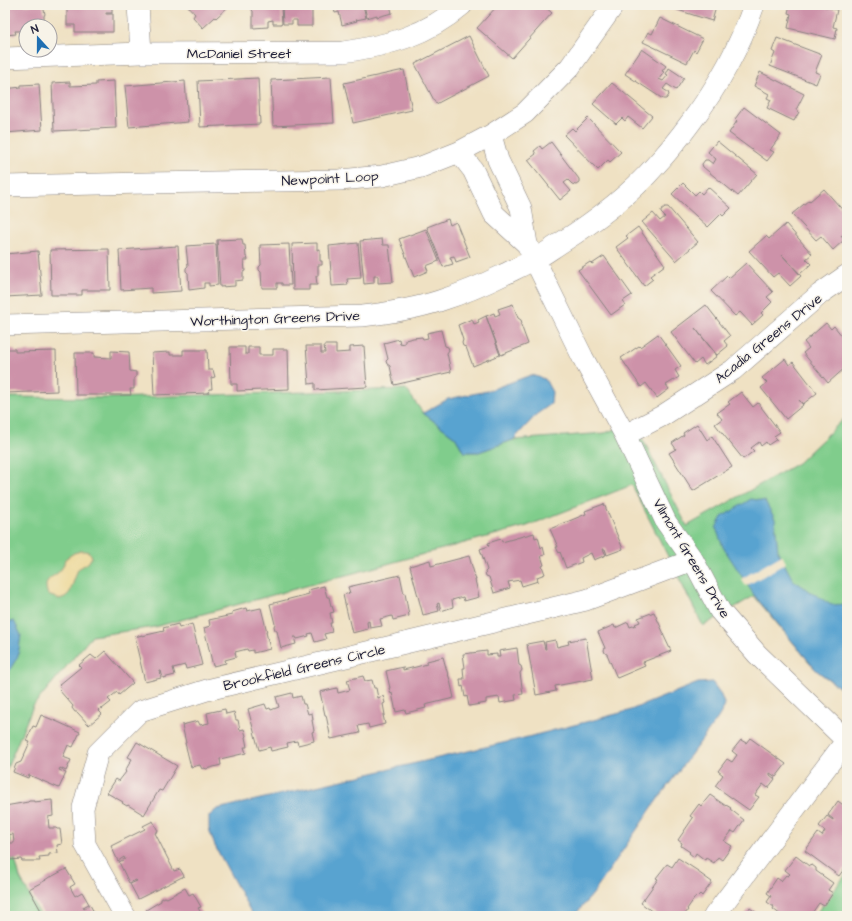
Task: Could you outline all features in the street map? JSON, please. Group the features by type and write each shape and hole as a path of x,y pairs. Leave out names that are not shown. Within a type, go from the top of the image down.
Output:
{"street":[{"path":"138,5 141,53"},
{"name":"McDaniel Street","path":"5,58 141,53 343,52 389,44 417,34 452,14 462,5"},
{"name":"Newpoint Loop","path":"5,186 146,182 340,180 382,176 421,167 459,152 491,135 525,113 570,67 613,5"},
{"name":"Worthington Greens Drive","path":"5,325 362,316 392,312 439,301 461,294 490,281 531,252 572,235 605,212 655,167 676,142 715,88 729,65 739,44 754,5"},
{"path":"491,135 498,160 521,208 531,252"},
{"path":"459,152 473,170 494,214 531,252"},
{"name":"Vilmont Greens Drive","path":"531,252 583,358 625,435 666,522 693,560 720,611 757,654 847,741"},
{"name":"Acadia Greens Drive","path":"625,435 662,416 733,370 820,294 847,275"},
{"name":"Brookfield Greens Circle","path":"125,916 85,844 83,808 98,753 140,711 207,690 586,600 693,560"},
{"path":"714,916 847,741"}],"green space":[{"path":"406,389 423,413 455,437 464,452 479,452 513,440 605,433 634,422 687,526 798,463 847,416 847,693 816,670 754,596 703,626 632,485 527,526 155,627 92,636 33,706 5,773 5,397 110,398"},
{"path":"5,821 20,878 41,916 5,916"},
{"path":"847,873 847,916 814,916"}],"sand":[{"path":"81,551 88,552 92,557 88,563 78,569 68,595 59,599 48,595 46,584 50,578 59,572 64,565 65,559 74,553"}],"water":[{"path":"531,375 545,379 552,392 551,404 537,414 513,440 479,452 464,452 455,437 423,413 448,399 487,391"},
{"path":"751,499 765,501 775,519 778,552 793,580 831,605 847,604 847,693 816,670 754,595 723,547 716,528 722,517"},
{"path":"14,621 21,635 18,656 5,678 5,623"},
{"path":"712,682 720,693 725,706 718,718 655,803 593,894 574,916 253,916 215,846 209,829 209,816 217,809 520,739 628,711 698,683"}],"pier":[{"path":"782,555 786,563 746,586 741,579"}],"building":[{"path":"5,5 43,5 45,14 44,18 18,18 18,31 15,31 16,34 5,35"},
{"path":"67,5 112,5 112,13 106,14 113,14 113,32 75,32 75,25 67,25"},
{"path":"187,5 230,5 203,28 193,17 195,14"},
{"path":"252,5 281,5 282,24 273,24 273,20 268,21 268,27 253,28"},
{"path":"282,5 313,5 312,26 297,26 297,20 292,20 292,24 283,24"},
{"path":"333,5 363,5 366,18 342,25 339,12 335,13"},
{"path":"364,5 390,5 392,13 367,18"},
{"path":"498,5 543,5 552,13 512,58 477,28"},
{"path":"662,5 709,5 716,7 712,21"},
{"path":"790,5 819,5 837,10 833,27 837,28 835,39 788,28 791,14 788,13"},
{"path":"660,18 703,39 696,52 694,50 687,63 643,42 648,32 652,34"},
{"path":"469,36 489,76 436,104 415,64"},
{"path":"777,38 822,55 815,72 820,74 816,84 770,66 775,53 772,51"},
{"path":"642,49 666,66 659,79 663,81 668,75 666,74 669,68 684,78 676,90 667,84 663,89 668,92 669,95 666,99 663,99 625,74"},
{"path":"404,70 412,110 353,123 344,83"},
{"path":"760,72 804,94 796,110 799,112 794,121 767,108 771,100 767,98 769,94 754,86"},
{"path":"331,77 334,123 273,126 271,80"},
{"path":"258,78 260,124 200,127 198,81"},
{"path":"114,81 116,128 54,131 52,83 70,82 70,86 96,85 96,82"},
{"path":"185,81 188,122 129,127 125,86"},
{"path":"612,83 652,116 642,128 628,117 625,121 622,118 616,124 593,104"},
{"path":"39,84 42,130 5,133 5,89 21,87 21,85"},
{"path":"744,107 781,135 770,150 774,152 767,161 729,133 737,121 735,119"},
{"path":"588,118 621,152 610,162 608,160 598,170 564,135 572,128 575,131"},
{"path":"717,141 757,174 738,196 703,167 702,164 705,160 708,160 713,164 716,159 708,152"},
{"path":"551,142 579,179 579,183 576,185 572,184 568,180 564,183 571,191 560,200 528,160 536,154 534,151 540,146 542,149"},
{"path":"683,183 695,195 699,191 702,194 708,187 731,208 723,216 721,214 708,227 672,194"},
{"path":"824,189 847,215 847,231 841,236 844,240 833,250 821,236 816,240 792,214"},
{"path":"668,207 698,242 676,261 642,222 653,213 660,221 665,217 661,213 661,210"},
{"path":"448,219 450,225 456,222 470,257 456,262 454,256 450,257 453,264 443,267 427,227"},
{"path":"786,224 812,254 806,259 811,264 800,274 782,255 801,276 790,286 778,273 773,277 749,251 766,236 769,239"},
{"path":"638,227 665,265 650,276 653,279 644,286 616,247 628,238 626,236"},
{"path":"426,229 439,261 426,266 428,271 414,277 399,239"},
{"path":"242,239 243,245 245,245 246,257 248,260 244,260 245,271 243,272 243,280 235,281 235,286 220,287 217,240"},
{"path":"382,239 383,245 389,245 393,282 378,283 378,276 374,276 374,283 364,284 360,241"},
{"path":"317,243 317,250 320,249 320,261 322,261 322,265 318,265 318,276 316,276 317,285 309,285 309,290 293,290 292,244"},
{"path":"358,243 361,278 347,279 348,285 332,286 329,246"},
{"path":"216,244 218,285 209,286 209,283 204,283 204,288 189,290 188,273 186,271 188,266 186,246"},
{"path":"289,244 291,285 282,285 282,283 277,283 277,288 262,288 261,272 259,270 261,265 260,245"},
{"path":"178,246 181,291 151,293 151,288 121,290 119,250"},
{"path":"109,249 110,290 82,290 82,295 51,295 50,250"},
{"path":"38,251 42,295 5,297 5,254"},
{"path":"604,256 632,295 623,301 625,305 611,315 578,270 590,262 592,264"},
{"path":"746,263 773,292 767,297 772,302 761,313 763,315 752,325 740,312 735,316 711,291 727,276 729,278"},
{"path":"513,304 518,318 521,320 521,325 528,344 501,355 486,316 494,313 495,316 500,314 498,309"},
{"path":"706,305 730,336 724,341 728,346 717,355 695,328 717,356 705,365 701,359 695,364 671,332"},
{"path":"486,316 500,355 473,366 466,347 463,346 463,340 458,325 472,319 474,324"},
{"path":"826,323 831,329 834,326 847,342 847,366 828,383 803,353 809,348 804,342"},
{"path":"441,330 445,346 448,347 449,350 447,353 451,372 394,385 390,366 386,361 388,359 384,343 399,339 400,344 405,343 405,340 413,338 428,338 427,333"},
{"path":"658,334 681,366 675,370 679,377 666,385 669,389 657,398 646,383 641,387 621,358"},
{"path":"324,345 336,345 336,353 350,352 350,347 364,346 367,387 315,390 315,383 309,384 306,346 321,346 321,353 325,353"},
{"path":"230,347 245,347 245,354 248,354 248,347 259,347 259,355 273,355 273,349 288,349 289,389 237,391 237,384 231,384"},
{"path":"5,349 15,349 15,352 56,351 57,391 5,393"},
{"path":"183,350 207,350 208,370 213,370 215,377 211,378 212,389 209,389 208,393 154,395 152,353 170,352 170,355 183,355"},
{"path":"111,351 129,352 130,371 136,372 136,377 134,378 134,389 130,389 131,395 76,395 75,353 94,353 94,357 111,358"},
{"path":"785,359 789,365 793,362 817,393 803,404 799,400 803,405 786,419 761,388 767,383 762,378"},
{"path":"741,392 753,407 758,403 780,432 774,436 777,439 768,445 766,442 761,446 759,442 751,448 754,451 743,459 715,424 722,419 717,413 730,404 728,402"},
{"path":"697,424 707,440 712,436 732,467 693,491 669,453 676,449 672,443 684,435 683,433"},
{"path":"604,504 623,549 607,555 605,549 603,549 606,555 594,560 591,553 581,558 582,562 566,568 560,552 559,553 556,547 558,547 550,529 586,514 585,511"},
{"path":"534,533 535,538 538,537 541,548 543,547 545,555 541,556 545,574 537,577 538,581 522,586 520,580 508,582 510,588 494,593 489,577 486,576 485,572 487,570 480,549 489,546 488,543 501,539 502,542"},
{"path":"469,556 479,597 464,601 463,597 452,600 453,607 441,611 439,603 437,604 439,611 423,615 410,566 430,560 431,566"},
{"path":"400,575 409,616 393,620 392,616 380,619 382,626 370,628 369,621 367,622 368,629 352,633 343,595 350,593 348,587"},
{"path":"324,586 334,612 330,613 332,632 324,634 326,639 315,642 312,633 308,634 309,636 297,639 294,637 296,644 281,648 277,631 275,630 274,626 275,624 270,604 309,594 308,590"},
{"path":"246,608 247,611 261,608 270,649 253,653 253,650 248,651 247,649 235,652 236,657 225,660 226,663 213,666 204,628 210,626 209,620 232,615 232,612"},
{"path":"654,612 671,651 643,662 645,666 617,678 607,654 605,653 605,648 598,632 614,625 615,628 628,622 630,627 636,625 635,624 640,622 638,618"},
{"path":"178,624 179,628 192,624 202,665 186,669 185,665 173,668 175,675 163,678 160,671 161,678 145,682 135,637 164,631 163,628"},
{"path":"586,638 593,679 555,686 556,691 536,695 527,644 543,641 546,649 545,642 555,640 557,647 569,644 568,641"},
{"path":"517,648 519,665 521,666 522,670 520,673 523,694 515,695 516,700 500,703 499,697 486,699 486,703 469,706 467,696 465,697 463,686 461,687 460,679 464,679 463,668 465,668 463,654 487,651 487,655 497,654 497,657 500,657 499,651"},
{"path":"105,651 133,683 119,695 117,692 108,699 111,702 102,709 101,707 98,710 102,714 89,725 72,708 73,706 59,690 61,688 59,685 81,667 79,665 91,655 96,659"},
{"path":"443,657 454,698 425,705 426,708 406,713 405,710 396,712 386,671 403,667 403,670 416,667 427,664 427,661"},
{"path":"363,676 365,681 372,680 374,688 376,688 378,698 383,696 385,703 383,704 385,715 383,715 385,724 369,728 368,724 358,726 360,733 331,739 320,692 337,688 338,693 350,690 347,680"},
{"path":"292,693 293,698 301,696 308,714 312,713 314,731 312,732 314,741 298,745 297,741 287,743 288,747 271,751 270,747 259,750 248,709 265,704 267,709 270,708 271,710 279,707 276,697"},
{"path":"225,709 226,714 234,712 236,720 238,720 240,730 244,729 247,747 244,747 246,753 220,759 221,765 206,769 202,769 200,765 191,767 182,725 198,721 200,725 209,723 207,713"},
{"path":"41,715 80,732 73,747 68,745 63,757 71,760 66,771 60,768 59,770 66,773 59,788 29,775 28,778 13,772 16,764 21,762 30,742 26,741 33,726 36,727"},
{"path":"750,738 786,764 776,777 770,773 770,775 775,779 768,788 763,784 755,795 759,797 749,810 715,786 723,775 718,771 727,759 732,762 737,755 732,751 741,740 746,743"},
{"path":"137,742 177,766 162,791 159,790 144,815 107,793 116,779 119,781 126,772 125,771 132,759 128,757"},
{"path":"710,795 731,808 730,809 744,820 735,833 732,831 724,841 732,846 722,860 718,857 714,863 706,858 705,860 696,853 694,857 689,853 690,852 681,846 682,843 678,840 693,818 690,816 699,804 701,806"},
{"path":"52,800 53,816 48,817 49,828 60,829 62,844 57,845 58,853 39,857 40,861 22,861 21,859 10,860 8,843 14,843 13,834 6,835 5,806 29,801 34,802"},
{"path":"838,801 847,808 847,871 844,869 839,876 805,851 818,833 822,836 825,831 819,826 827,816 833,820 828,815"},
{"path":"153,821 158,831 155,833 174,871 180,869 184,876 138,899 130,884 137,881 136,880 129,883 119,862 125,859 124,857 118,861 111,846 145,829 143,826"},
{"path":"796,856 809,866 812,865 816,868 816,871 833,883 828,890 833,893 824,906 819,903 810,916 781,916 773,909 774,907 767,902 771,896 767,893 777,878 781,881 786,875 788,876 790,874 785,870"},
{"path":"678,858 712,882 702,896 700,894 697,897 696,896 687,909 688,910 685,914 686,916 658,916 641,903 658,879 656,878 667,864 672,867"},
{"path":"66,869 75,884 70,887 75,896 82,892 89,904 83,907 84,909 90,905 96,916 44,916 29,889"},
{"path":"185,888 189,895 193,893 201,907 198,908 203,916 149,916 146,910 161,901 161,899 165,897 167,898"},
{"path":"750,908 761,916 744,916"}]}
